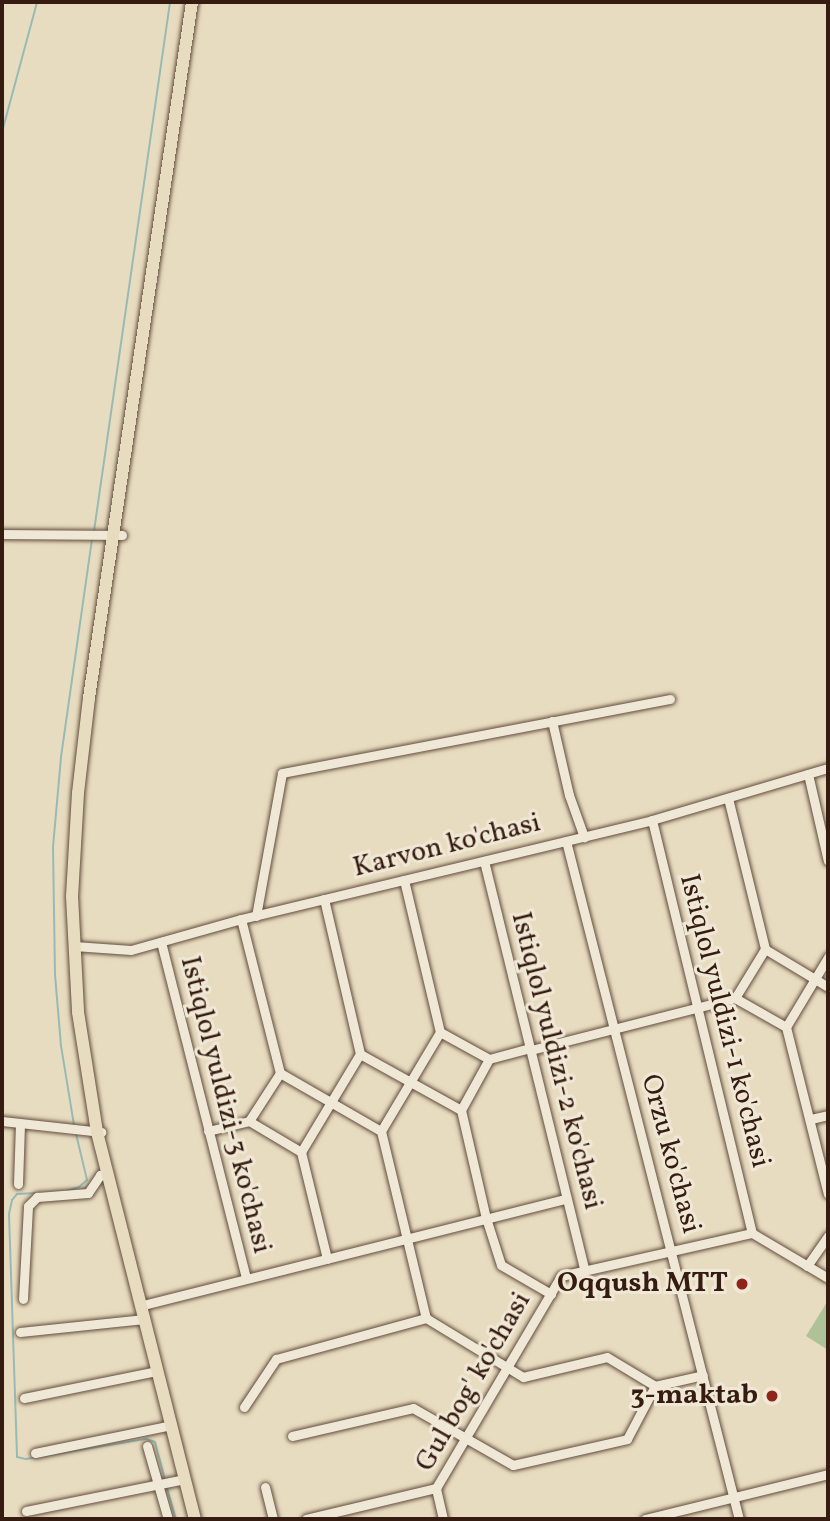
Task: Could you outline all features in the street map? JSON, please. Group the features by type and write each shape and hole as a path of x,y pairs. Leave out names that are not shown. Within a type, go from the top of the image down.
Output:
{"main road":[{"path":"192,2 113,535 82,820 78,947 100,1132 108,1174 195,1519"},
{"path":"113,535 200,2"},
{"path":"100,1132 201,1519"}],"street":[{"path":"2,534 113,535"},
{"path":"256,916 282,773 670,699"},
{"path":"552,721 566,784 584,836"},
{"name":"Karvon ko'chasi","path":"78,947 131,950 241,919 652,820 828,768"},
{"path":"808,774 828,861"},
{"path":"440,1032 489,1059 735,998 765,949 728,798"},
{"name":"Istiqlol yuldizi-1 ko'chasi","path":"652,820 751,1233"},
{"name":"Orzu ko'chasi","path":"566,841 673,1253 738,1519"},
{"name":"Istiqlol yuldizi-2 ko'chasi","path":"484,861 585,1271"},
{"path":"404,880 440,1032 381,1131 426,1318 507,1367"},
{"path":"324,899 360,1054 300,1152 327,1259"},
{"path":"241,919 280,1073 381,1131"},
{"name":"Istiqlol yuldizi-3 ko'chasi","path":"161,942 246,1278"},
{"path":"765,949 828,986"},
{"path":"786,1027 828,957"},
{"path":"735,998 786,1027 828,1194"},
{"path":"360,1054 461,1110"},
{"path":"489,1059 461,1110 486,1218 501,1265 551,1294"},
{"path":"208,1131 249,1121 280,1073"},
{"path":"811,1119 828,1115"},
{"path":"2,1121 100,1132"},
{"path":"249,1121 300,1152"},
{"path":"18,1184 20,1124"},
{"path":"23,1299 28,1206 37,1197 88,1193 100,1175 108,1174"},
{"path":"147,1304 566,1199"},
{"path":"751,1233 828,1278"},
{"name":"Gul bog' ko'chasi","path":"443,1519 436,1488 561,1276 673,1253 751,1233"},
{"path":"807,1266 828,1236"},
{"path":"244,1407 276,1359 426,1318"},
{"path":"20,1332 144,1320"},
{"name":"Gul bog' ko'chasi","path":"507,1367 523,1377 607,1357 655,1386"},
{"path":"24,1398 157,1371"},
{"path":"292,1436 413,1408 513,1465 627,1439 655,1386 703,1375"},
{"path":"35,1453 171,1425"},
{"path":"147,1446 168,1519"},
{"path":"645,1519 828,1474"},
{"path":"26,1511 185,1479"},
{"path":"265,1487 273,1519"},
{"path":"306,1519 436,1488"}],"green space":[{"path":"828,1303 828,1350 806,1336"}],"waterway":[{"path":"2,132 37,2"},
{"path":"94,531 170,2"},
{"path":"74,1125 61,1046 55,974 53,847 61,757 92,540"},
{"path":"66,1191 79,1187 87,1180 76,1134"},
{"path":"36,1193 17,1194 12,1200 9,1214 17,1457 26,1459 146,1439 155,1442 165,1479"},
{"path":"167,1488 176,1519"}],"place":[{"name":"Oqqush MTT","path":"742,1284"},
{"name":"3-maktab","path":"772,1396"}]}
